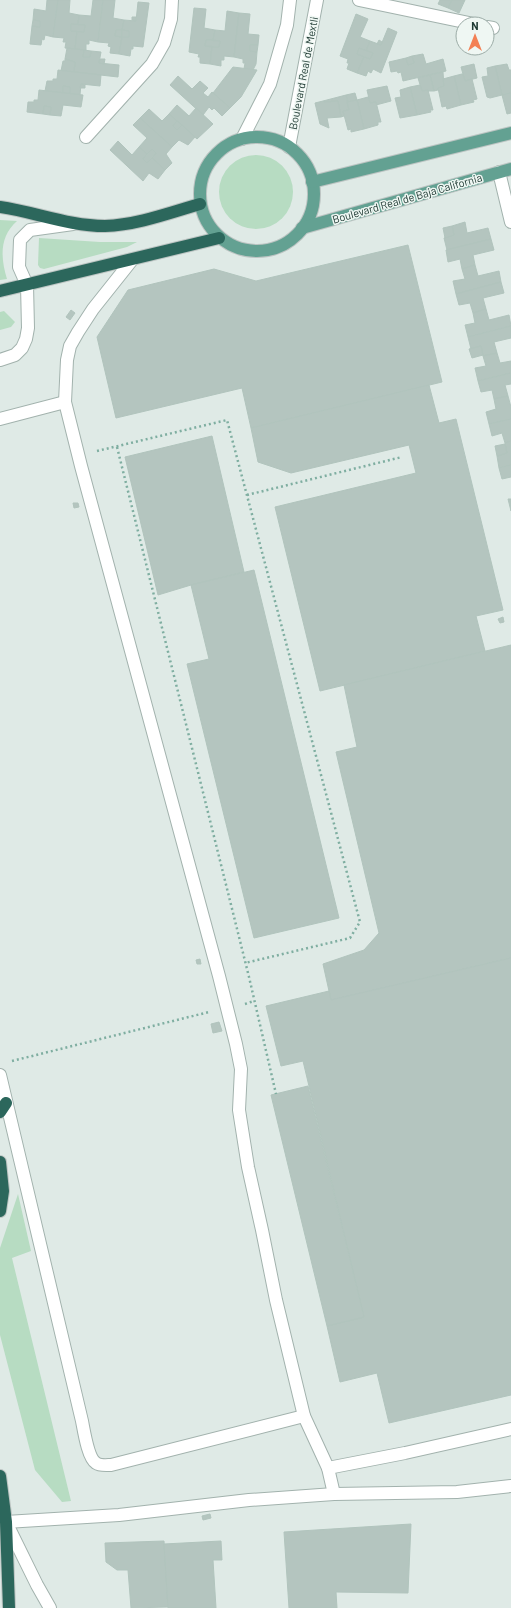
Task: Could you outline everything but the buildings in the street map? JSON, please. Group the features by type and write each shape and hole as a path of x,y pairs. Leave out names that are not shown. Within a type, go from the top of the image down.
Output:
{"highway":[{"path":"0,207 77,223 105,226 142,221 200,204"},
{"path":"0,291 220,238"},
{"path":"0,1162 3,1191 0,1211"},
{"path":"0,1476 6,1522 8,1608"}],"main road":[{"path":"312,182 511,132"},
{"path":"242,138 263,138 274,140 289,147 300,156 308,168 312,182 314,198 310,214 302,228 289,240 272,249 254,251 236,247 220,238 207,223 200,204 200,183 208,163 223,148 242,138"},
{"name":"Boulevard Real de Baja California","path":"302,228 511,169"}],"street":[{"path":"86,137 152,64 164,43 171,19 172,0"},
{"path":"242,138 270,84 287,25 290,0"},
{"name":"Boulevard Real de Mextli","path":"289,147 306,66 317,0"},
{"path":"359,0 455,20"},
{"path":"499,172 511,222"},
{"path":"0,360 15,355 22,348 26,339 28,328 27,285 19,266 20,240 30,230 77,223"},
{"path":"132,260 93,309 70,346 65,374 65,402 227,1008 241,1069 240,1110 248,1167 276,1300 304,1416 328,1468 334,1494"},
{"path":"0,419 65,402"},
{"path":"0,1075 3,1107 91,1457 96,1463 111,1465 304,1416"},
{"path":"328,1468 405,1453 511,1429"},
{"path":"50,1608 36,1585 6,1522 119,1515 249,1500 334,1494 458,1492 511,1486"}],"path":[{"path":"79,456 227,420 360,922 350,938 245,963"},
{"path":"117,447 276,1094"},
{"path":"247,495 402,458"},
{"path":"8,1062 254,1001"}],"green space":[{"path":"256,155 277,161 287,171 293,192 287,213 277,223 256,229 235,223 225,213 219,192 225,171 235,161"},
{"path":"0,220 17,221 7,233 3,247 3,262 7,279 0,280"},
{"path":"39,238 100,242 137,242 127,247 44,269 40,268 38,265"},
{"path":"4,311 15,322 11,327 0,330 0,312"},
{"path":"18,1194 31,1251 12,1258 71,1501 62,1502 35,1470 0,1335 0,1248"}]}
